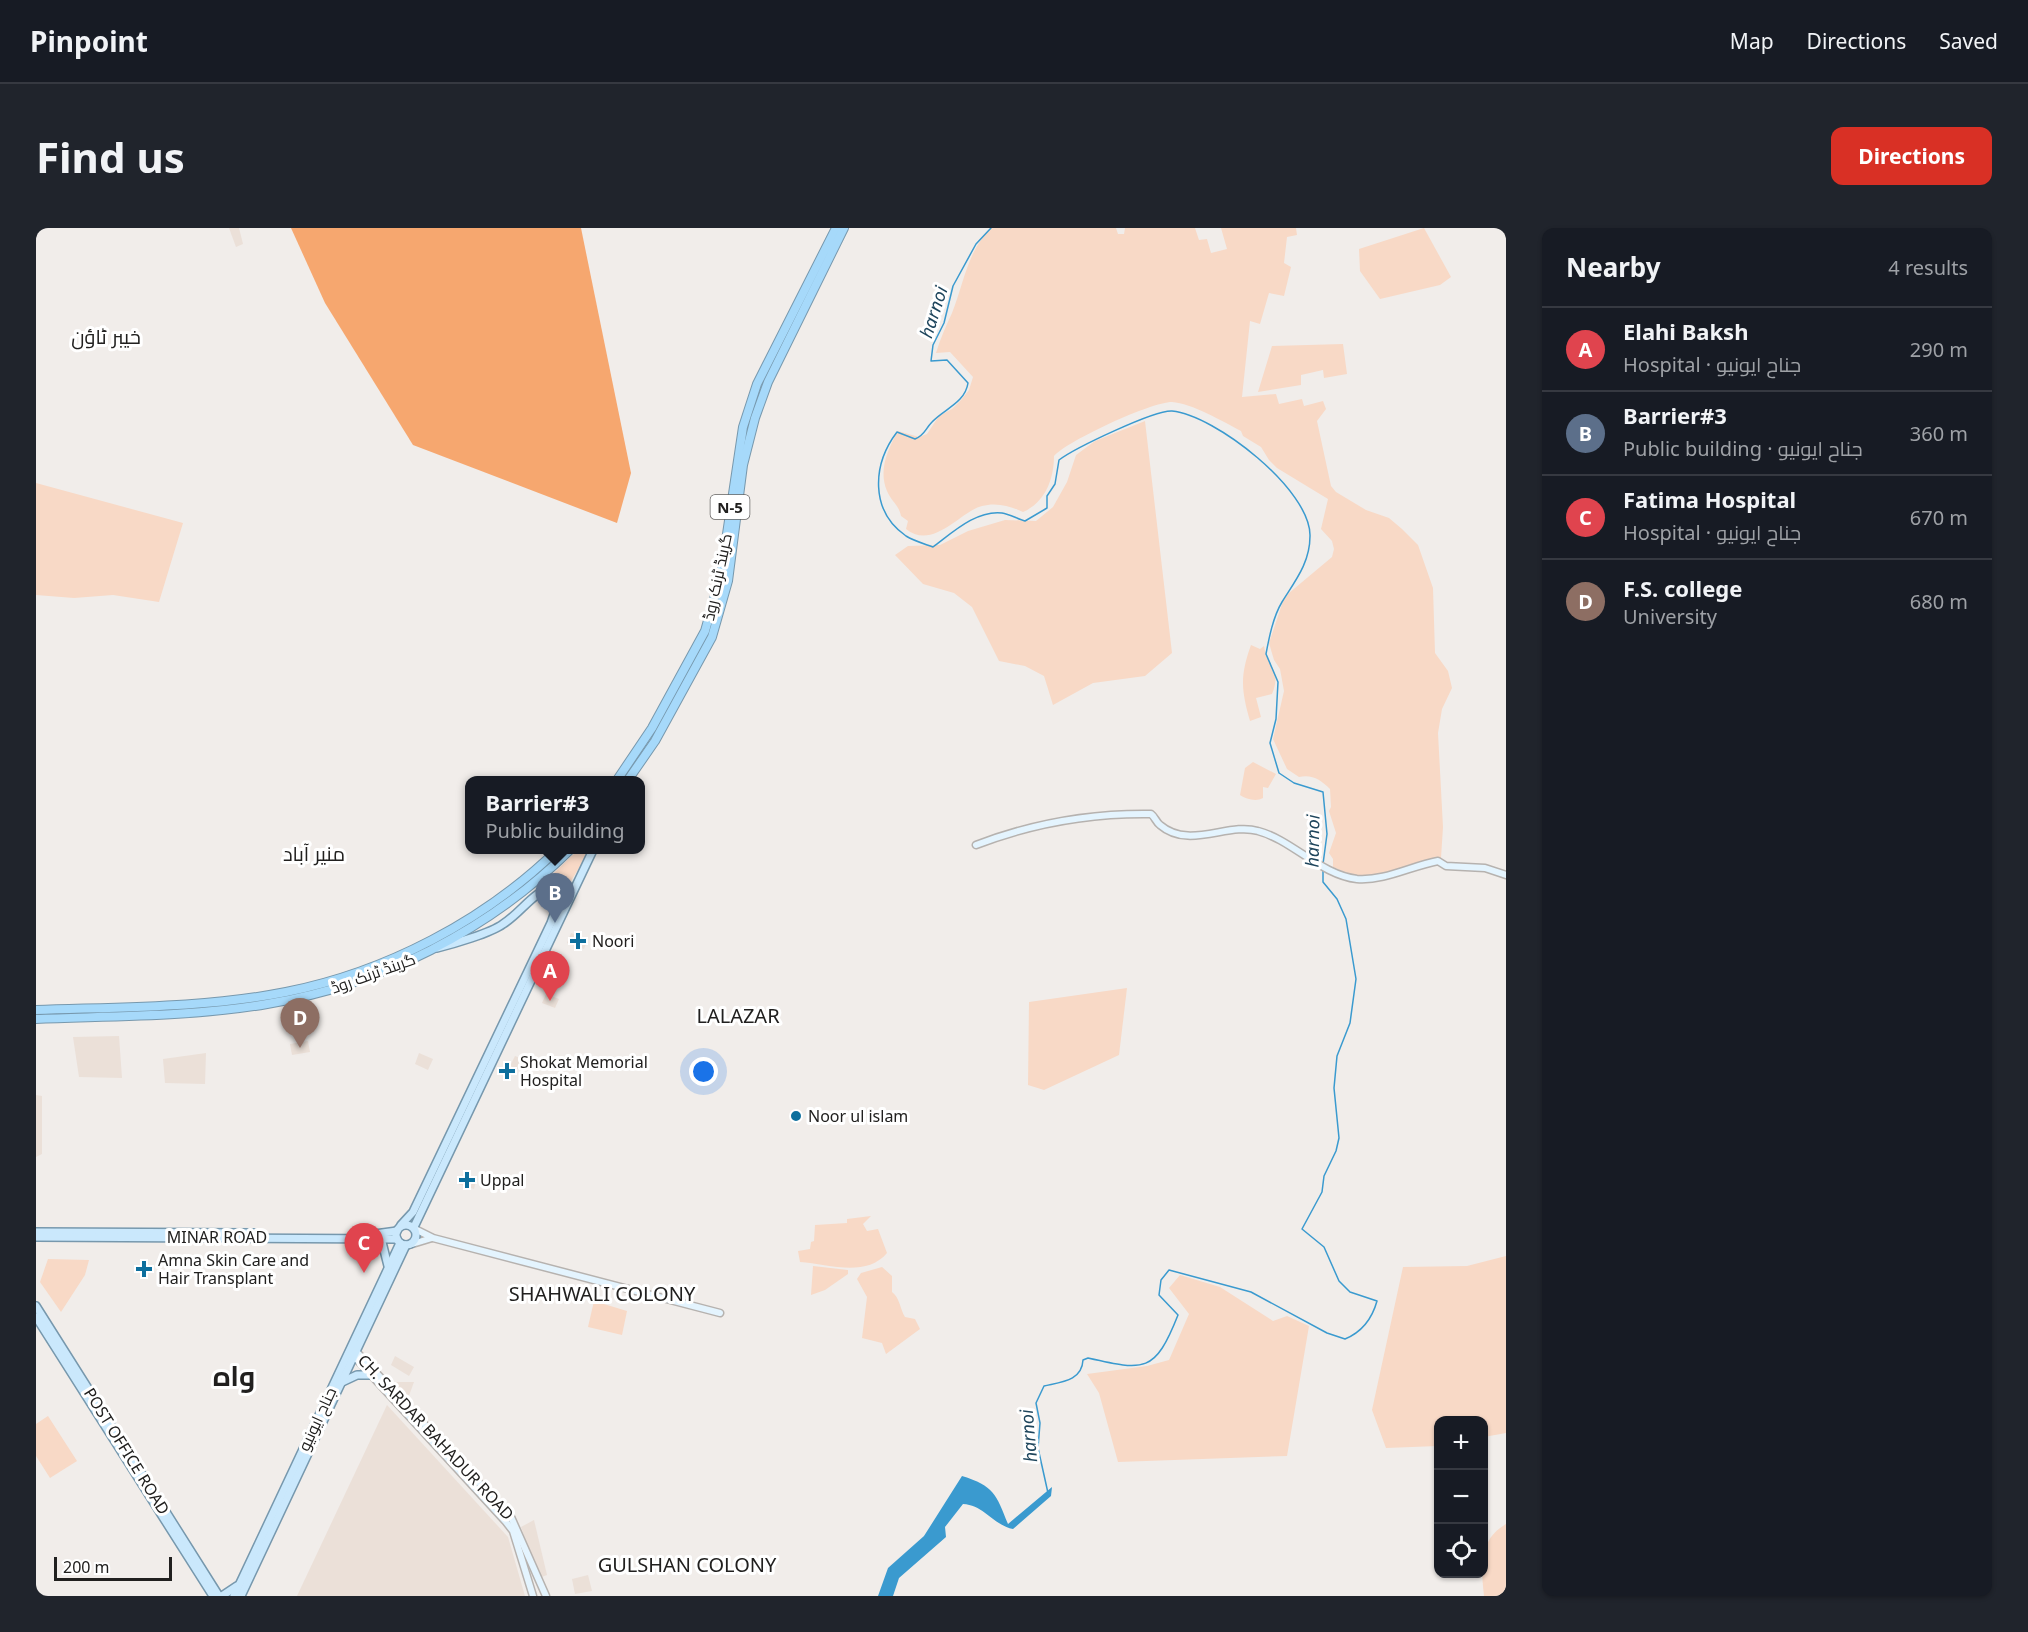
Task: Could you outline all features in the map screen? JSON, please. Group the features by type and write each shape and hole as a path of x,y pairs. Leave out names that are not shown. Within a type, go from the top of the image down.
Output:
{"highway":[{"name":"گرینڈ ٹرنک روڈ","path":"620,776 652,728 697,650 711,616 721,573 743,441 757,384 836,228"},
{"name":"گرینڈ ٹرنک روڈ","path":"630,776 694,674 716,627 731,568 743,441 768,382 844,228"},
{"name":"گرینڈ ٹرنک روڈ","path":"36,1010 214,1002 266,996 334,979 391,959 440,936 510,890 550,854"},
{"name":"گرینڈ ٹرنک روڈ","path":"36,1019 215,1010 267,1004 337,987 394,967 434,949 518,896 564,854"},
{"path":"391,959 394,967"}],"main road":[{"path":"976,846 1000,835 1061,819 1151,814 1161,826 1185,834 1207,836 1232,830 1260,831 1335,871 1364,879 1388,876 1438,861 1446,866 1485,868 1506,875"},
{"path":"554,924 591,854"},
{"path":"434,949 497,928 537,894 555,886 560,889 562,896 554,924"},
{"name":"جناح ایونیو","path":"402,1238 416,1239 414,1228 554,924"},
{"name":"جناح ایونیو","path":"234,1596 352,1351 413,1212 525,986"},
{"path":"402,1238 414,1228 433,1238 720,1313"},
{"name":"MINAR ROAD","path":"36,1232 402,1238"},
{"name":"MINAR ROAD","path":"36,1237 145,1234"},
{"name":"MINAR ROAD","path":"262,1235 381,1234 402,1238"},
{"path":"381,1238 388,1269"},
{"path":"402,1238 433,1238"},
{"name":"جناح ایونیو","path":"241,1596 340,1383 402,1238"},
{"name":"POST OFFICE ROAD","path":"36,1306 213,1596"},
{"name":"POST OFFICE ROAD","path":"36,1317 220,1596"},
{"name":"CH. SARDAR BAHADUR ROAD","path":"352,1351 370,1375 410,1412 513,1531 532,1596"},
{"name":"CH. SARDAR BAHADUR ROAD","path":"352,1351 511,1517 546,1596"},
{"path":"340,1383 357,1375 370,1375"},
{"path":"220,1596 238,1585"}],"shaded area":[{"path":"229,228 239,228 243,244 236,247"},
{"path":"291,228 581,228 631,473 617,523 413,445 325,303"},
{"path":"991,228 1116,228 1118,234 1124,234 1125,228 1195,228 1199,240 1207,239 1211,253 1227,249 1221,228 1296,228 1297,235 1287,237 1284,263 1291,267 1284,296 1269,293 1260,324 1250,321 1242,397 1276,394 1279,404 1302,399 1304,406 1323,401 1326,409 1317,421 1331,486 1336,492 1366,510 1389,518 1418,545 1433,588 1435,653 1448,671 1452,688 1442,709 1438,733 1443,827 1441,858 1393,873 1374,876 1354,875 1333,867 1333,859 1329,853 1336,833 1329,811 1331,807 1330,789 1316,778 1299,777 1287,769 1273,739 1284,691 1280,669 1274,660 1269,643 1283,601 1289,593 1332,557 1334,549 1332,541 1321,529 1328,499 1277,468 1261,447 1243,436 1241,431 1180,403 1172,402 1147,408 1076,441 1054,456 1047,488 1043,496 1031,508 1023,512 1003,505 987,505 974,509 936,533 916,535 906,529 908,521 901,516 884,483 885,460 898,431 919,437 927,434 939,416 952,409 969,390 973,377 950,352 936,353 971,258 976,247"},
{"path":"1424,228 1451,277 1440,285 1380,299 1360,271 1359,249"},
{"path":"1343,344 1347,374 1324,378 1323,370 1301,375 1301,385 1258,392 1272,346"},
{"path":"1145,421 1172,653 1145,676 1093,683 1053,705 1044,676 1025,666 999,661 972,607 954,593 923,584 895,555 908,546 940,545 968,531 1005,520 1036,521 1053,507 1067,482 1076,455 1095,441"},
{"path":"36,483 183,523 159,602 113,595 74,598 36,595"},
{"path":"1251,645 1260,649 1264,646 1276,679 1272,694 1256,698 1261,717 1250,721 1245,700 1243,674"},
{"path":"1253,762 1276,774 1268,788 1263,787 1263,798 1257,800 1240,795 1245,768"},
{"path":"574,854 588,854 571,881 535,891"},
{"name":"Noori","path":"571,933 588,939 584,949 567,943"},
{"path":"1127,988 1119,1055 1044,1090 1028,1085 1029,1002"},
{"path":"546,994 559,999 555,1008 542,1003"},
{"path":"119,1036 122,1078 79,1077 73,1037"},
{"path":"308,1041 310,1052 292,1055 290,1044"},
{"path":"206,1053 205,1084 165,1083 163,1059"},
{"path":"419,1053 433,1059 428,1070 415,1064"},
{"path":"515,1056 526,1060 523,1071 510,1066"},
{"path":"36,1095 42,1096 42,1154 36,1157"},
{"name":"Uppal","path":"465,1171 476,1181 474,1189 458,1184"},
{"path":"871,1216 863,1224 867,1231 878,1229 887,1253 878,1261 846,1268 800,1262 798,1251 810,1249 811,1242 814,1241 815,1225 847,1223 847,1219"},
{"path":"1506,1256 1506,1433 1488,1436 1488,1416 1434,1416 1434,1446 1386,1448 1372,1410 1403,1267 1467,1266"},
{"path":"48,1259 89,1260 85,1275 61,1312 40,1282"},
{"path":"813,1266 848,1270 848,1274 825,1290 811,1295"},
{"path":"882,1267 892,1276 892,1292 897,1297 905,1317 915,1319 920,1329 886,1354 882,1343 862,1338 867,1297 857,1279 861,1273"},
{"path":"1180,1275 1220,1287 1273,1321 1287,1316 1309,1326 1287,1456 1118,1462 1099,1393 1087,1374 1147,1366 1169,1360 1189,1314 1169,1288"},
{"path":"594,1301 627,1311 622,1335 588,1327"},
{"path":"395,1356 414,1367 409,1376 391,1365"},
{"path":"387,1382 414,1382 407,1401"},
{"path":"387,1405 508,1537 525,1596 297,1596"},
{"path":"48,1416 77,1461 50,1478 36,1456 36,1424"},
{"path":"534,1520 547,1575 539,1578 521,1527"},
{"path":"1506,1524 1506,1596 1484,1596 1482,1578 1488,1578 1488,1542"},
{"path":"588,1575 592,1591 575,1594 572,1579"}],"water":[{"path":"962,1476 993,1492 1008,1524 1052,1487 1051,1496 1013,1529 1000,1524 977,1508 963,1504 945,1527 946,1537 899,1578 893,1596 878,1596 888,1568 924,1536"}],"waterway":[{"name":"harnoi","path":"991,228 976,244 953,286 944,323 933,345 931,361 947,360 968,383 966,390 958,401 937,417 923,434 915,439 897,432 889,445 879,473 881,501 886,514 894,526 906,536 933,547 956,529 983,515 1002,513 1025,521 1047,508 1047,496 1055,484 1059,460 1115,431 1163,412 1172,411 1190,416 1212,426 1258,458 1295,498 1306,518 1310,536 1305,563 1276,614 1266,654 1278,682 1276,719 1270,743 1279,773 1294,783 1323,792 1327,834 1323,864"},
{"name":"harnoi","path":"1048,1493 1038,1448 1040,1423 1036,1403 1044,1386 1064,1382 1075,1376 1082,1367 1083,1360 1088,1358 1123,1365 1146,1363 1154,1358 1170,1334 1178,1315 1159,1295 1161,1280 1169,1270 1251,1292 1327,1333 1345,1339 1361,1329 1372,1314 1377,1301 1350,1292 1339,1281 1324,1247 1302,1229 1322,1192 1324,1176 1336,1151 1339,1138 1334,1088 1337,1056 1350,1023 1356,979 1346,919 1337,899 1323,882 1323,869"}],"place":[{"name":"Barrier#3","path":"555,923"},
{"name":"Noori","path":"578,941"},
{"name":"Elahi Baksh","path":"550,1001"},
{"name":"F.S. college","path":"300,1048"},
{"name":"Shokat Memorial Hospital","path":"507,1071"},
{"name":"Noor ul islam","path":"796,1116"},
{"name":"Uppal","path":"467,1180"},
{"name":"Amna Skin Care and Hair Transplant","path":"144,1269"},
{"name":"Fatima Hospital","path":"364,1273"}],"district":[{"name":"خیبر ٹاؤن","path":"106,336"},
{"name":"منیر آباد","path":"314,853"},
{"name":"LALAZAR","path":"738,1015"},
{"name":"SHAHWALI COLONY","path":"602,1293"},
{"name":"واہ","path":"234,1375"},
{"name":"GULSHAN COLONY","path":"687,1564"}]}
